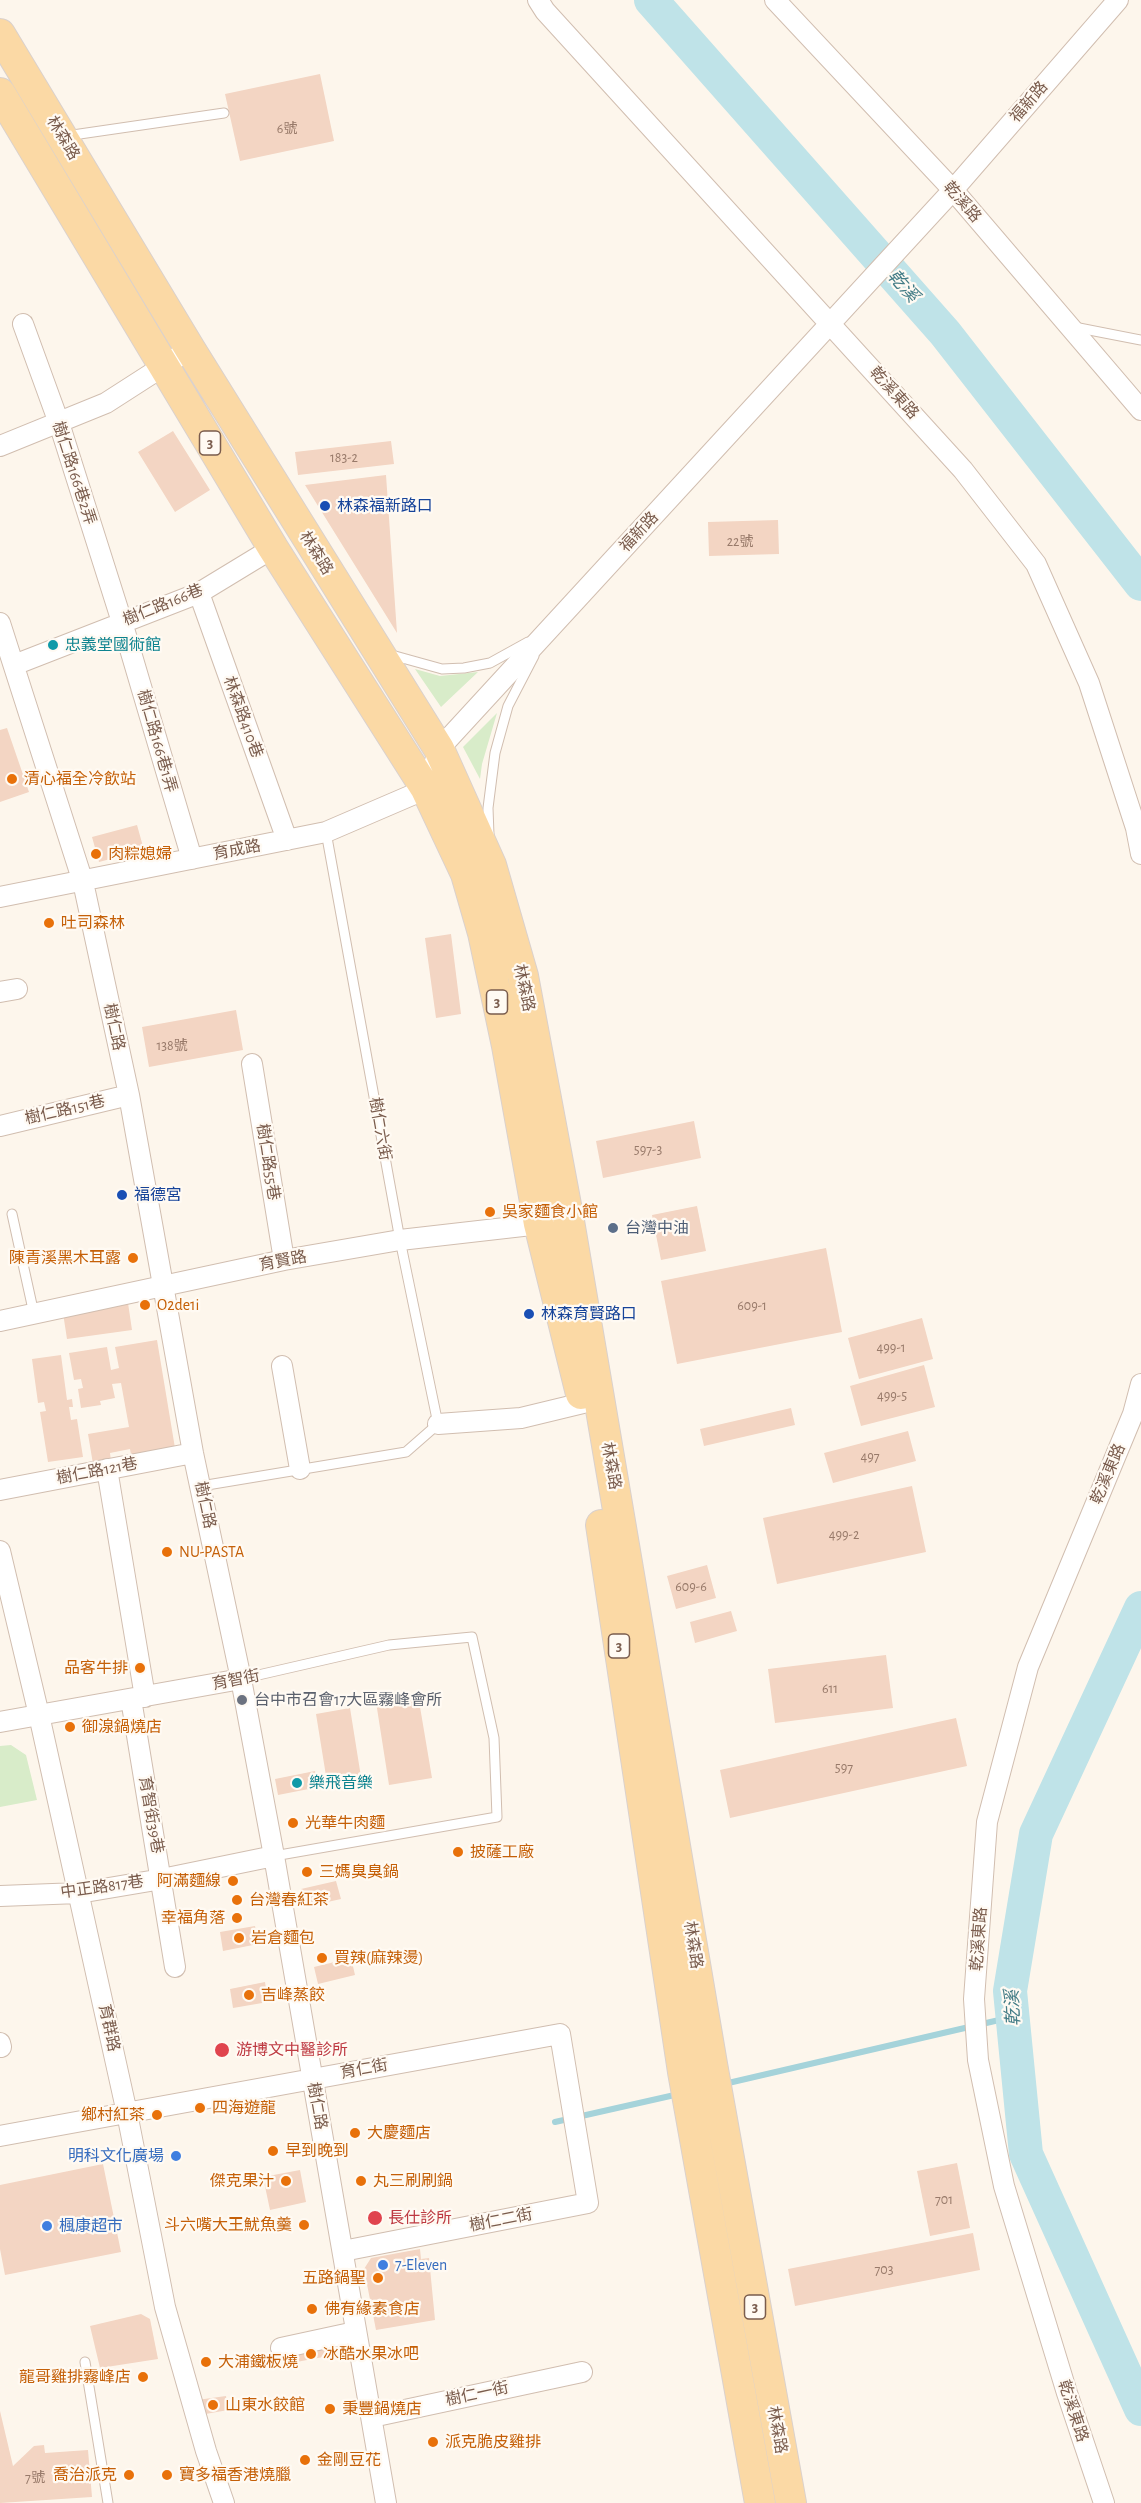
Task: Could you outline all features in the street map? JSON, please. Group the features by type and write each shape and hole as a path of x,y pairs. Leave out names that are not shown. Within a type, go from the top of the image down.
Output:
{"main road":[{"name":"林森路","path":"0,34 190,349 439,749 491,865 523,976 569,1221 712,2064 791,2503"},
{"name":"林森路","path":"0,93 273,548 426,789 466,874 483,933 507,1046 539,1224 583,1404 683,2072 760,2503"}],"street":[{"name":"乾溪東路","path":"538,0 545,11 834,319 963,470 1036,564 1089,683 1136,828 1141,854"},
{"name":"乾溪路","path":"775,0 946,197 1066,325 1141,410"},
{"name":"福新路","path":"439,749 946,197 1118,0"},
{"name":"樹仁路166巷2弄","path":"23,324 59,423 122,622"},
{"path":"0,446 106,403 190,349"},
{"name":"樹仁路166巷","path":"14,664 199,593 273,548"},
{"name":"林森路410巷","path":"199,593 287,840"},
{"name":"樹仁路166巷1弄","path":"122,622 192,860"},
{"name":"樹仁路","path":"0,623 83,882 129,1095 194,1453 241,1680 274,1856 386,2503"},
{"path":"426,789 439,749"},
{"name":"育成路","path":"0,897 326,832 426,789"},
{"name":"樹仁路55巷","path":"252,1064 284,1260"},
{"name":"樹仁路151巷","path":"0,1125 129,1095"},
{"name":"育賢路","path":"0,1321 284,1260 400,1240 569,1221"},
{"path":"282,1365 300,1469"},
{"name":"乾溪東路","path":"1104,2503 1067,2393 1004,2186 978,2060 974,1999 987,1822 1028,1667 1133,1413 1141,1384"},
{"path":"438,1424 521,1418 583,1404"},
{"name":"樹仁路121巷","path":"0,1490 194,1453"},
{"name":"育智街39巷","path":"107,1469 175,1967"},
{"name":"育群路","path":"1,1560 79,1893 127,2113 165,2307 206,2451 224,2503"},
{"name":"育智街","path":"0,1722 241,1680"},
{"name":"中正路817巷","path":"0,1896 79,1893 274,1856"},
{"name":"育仁街","path":"0,2136 560,2034 588,2203"},
{"name":"樹仁二街","path":"343,2251 588,2203"},
{"path":"281,2348 356,2332"},
{"name":"樹仁一街","path":"372,2417 582,2372"}],"lane":[{"path":"62,137 224,113"},
{"path":"1066,325 1141,340"},
{"path":"377,651 442,669 464,668 490,663 546,633"},
{"path":"491,865 488,808 495,753 508,706 546,633"},
{"name":"樹仁六街","path":"326,832 400,1240 438,1424"},
{"path":"12,1214 34,1314"},
{"path":"201,1486 406,1452 438,1424"},
{"name":"育智街","path":"241,1680 389,1645 472,1637 494,1738 497,1817 274,1856"},
{"path":"85,2362 108,2503"}],"green space":[{"path":"415,669 440,676 478,672 441,707"},
{"path":"497,713 482,764 480,779 463,747"},
{"path":"11,1745 26,1755 37,1800 0,1807 0,1746"}],"building":[{"path":"320,74 334,141 240,161 225,94"},
{"path":"173,431 210,490 175,512 138,452"},
{"path":"391,441 394,464 298,475 295,452"},
{"path":"386,475 397,633 305,485"},
{"path":"778,520 779,554 709,556 708,522"},
{"name":"清心福全冷飲站","path":"7,728 29,792 0,802 0,730"},
{"path":"137,825 144,850 99,862 92,837"},
{"path":"451,934 461,1014 436,1018 425,938"},
{"path":"236,1010 243,1050 149,1067 142,1027"},
{"path":"694,1121 701,1158 603,1178 596,1141"},
{"path":"697,1206 706,1251 661,1260 652,1215"},
{"path":"826,1248 842,1332 677,1364 661,1281"},
{"path":"128,1303 132,1330 67,1339 63,1313"},
{"path":"922,1318 933,1359 859,1379 848,1338"},
{"path":"157,1340 175,1448 131,1455 130,1449 110,1453 111,1461 93,1464 88,1434 129,1427 121,1383 112,1384 115,1398 100,1401 101,1405 81,1408 78,1389 83,1388 81,1379 74,1380 69,1353 107,1347 111,1370 119,1368 115,1347"},
{"path":"61,1355 67,1400 72,1399 73,1407 69,1407 71,1420 77,1419 83,1457 48,1462 40,1412 46,1411 44,1402 38,1403 32,1359"},
{"path":"924,1365 935,1407 861,1426 850,1386"},
{"path":"791,1408 795,1425 704,1446 700,1429"},
{"path":"908,1431 916,1461 833,1483 824,1453"},
{"path":"912,1486 926,1552 777,1584 763,1518"},
{"path":"707,1565 716,1598 676,1609 667,1576"},
{"path":"731,1611 737,1631 695,1643 690,1622"},
{"path":"886,1655 893,1708 775,1723 768,1669"},
{"path":"418,1695 432,1778 389,1785 376,1702"},
{"path":"350,1708 361,1777 327,1782 316,1714"},
{"path":"956,1718 967,1766 730,1818 720,1770"},
{"name":"樂飛音樂","path":"315,1771 319,1787 278,1795 275,1779"},
{"path":"336,1881 341,1899 305,1907 301,1889"},
{"name":"岩倉麵包","path":"255,1926 258,1944 223,1951 220,1932"},
{"path":"351,1958 355,1975 318,1984 314,1967"},
{"name":"吉峰蒸餃","path":"265,1982 268,2002 233,2008 230,1989"},
{"path":"957,2163 970,2228 930,2236 917,2171"},
{"path":"103,2164 121,2252 5,2275 0,2249 0,2185"},
{"path":"300,2170 306,2202 270,2210 263,2177"},
{"path":"973,2233 980,2270 795,2306 788,2269"},
{"path":"420,2249 421,2259 429,2258 435,2320 376,2330 364,2269 371,2258"},
{"path":"141,2314 150,2319 158,2359 100,2368 90,2326"},
{"name":"冰酷水果冰吧","path":"332,2345 334,2355 291,2363 289,2353"},
{"name":"山東水餃館","path":"226,2396 228,2410 200,2415 197,2400"},
{"path":"0,2411 13,2466 34,2446 44,2445 45,2453 88,2450 92,2497 0,2503"}],"waterway":[{"name":"乾溪","path":"651,0 945,333 1141,584"},
{"name":"乾溪","path":"1141,1608 1036,1834 1010,1991 1026,2154 1141,2409"},
{"path":"724,2084 1012,2017"},
{"path":"555,2122 679,2094"}],"place":[{"name":"林森福新路口","path":"325,506"},
{"name":"忠義堂國術館","path":"53,645"},
{"name":"清心福全冷飲站","path":"12,779"},
{"name":"肉粽媳婦","path":"96,854"},
{"name":"吐司森林","path":"49,923"},
{"name":"福德宮","path":"122,1195"},
{"name":"吳家麵食小館","path":"490,1212"},
{"name":"台灣中油","path":"613,1228"},
{"name":"陳青溪黑木耳露","path":"133,1258"},
{"name":"O2de1i","path":"145,1305"},
{"name":"林森育賢路口","path":"529,1314"},
{"name":"NU-PASTA","path":"167,1552"},
{"name":"品客牛排","path":"140,1668"},
{"name":"台中市召會17大區霧峰會所","path":"242,1700"},
{"name":"御湶鍋燒店","path":"70,1727"},
{"name":"樂飛音樂","path":"297,1783"},
{"name":"光華牛肉麵","path":"293,1823"},
{"name":"披薩工廠","path":"458,1852"},
{"name":"三媽臭臭鍋","path":"307,1872"},
{"name":"阿滿麵線","path":"233,1881"},
{"name":"台灣春紅茶","path":"237,1900"},
{"name":"幸福角落","path":"237,1918"},
{"name":"岩倉麵包","path":"239,1938"},
{"name":"買辣(麻辣燙)","path":"322,1958"},
{"name":"吉峰蒸餃","path":"249,1995"},
{"name":"游博文中醫診所","path":"222,2050"},
{"name":"四海遊龍","path":"200,2108"},
{"name":"鄉村紅茶","path":"157,2115"},
{"name":"大慶麵店","path":"355,2133"},
{"name":"早到晚到","path":"273,2151"},
{"name":"明科文化廣場","path":"176,2156"},
{"name":"傑克果汁","path":"286,2181"},
{"name":"丸三刷刷鍋","path":"361,2181"},
{"name":"長仕診所","path":"375,2218"},
{"name":"斗六嘴大王魷魚羹","path":"304,2225"},
{"name":"楓康超市","path":"47,2226"},
{"name":"7-Eleven","path":"383,2265"},
{"name":"五路鍋聖","path":"378,2278"},
{"name":"佛有緣素食店","path":"312,2309"},
{"name":"冰酷水果冰吧","path":"311,2354"},
{"name":"大浦鐵板燒","path":"206,2362"},
{"name":"龍哥雞排霧峰店","path":"143,2377"},
{"name":"山東水餃館","path":"213,2405"},
{"name":"秉豐鍋燒店","path":"330,2409"},
{"name":"派克脆皮雞排","path":"433,2442"},
{"name":"金剛豆花","path":"305,2460"},
{"name":"喬治派克","path":"129,2475"},
{"name":"寶多福香港燒臘","path":"167,2475"}]}
